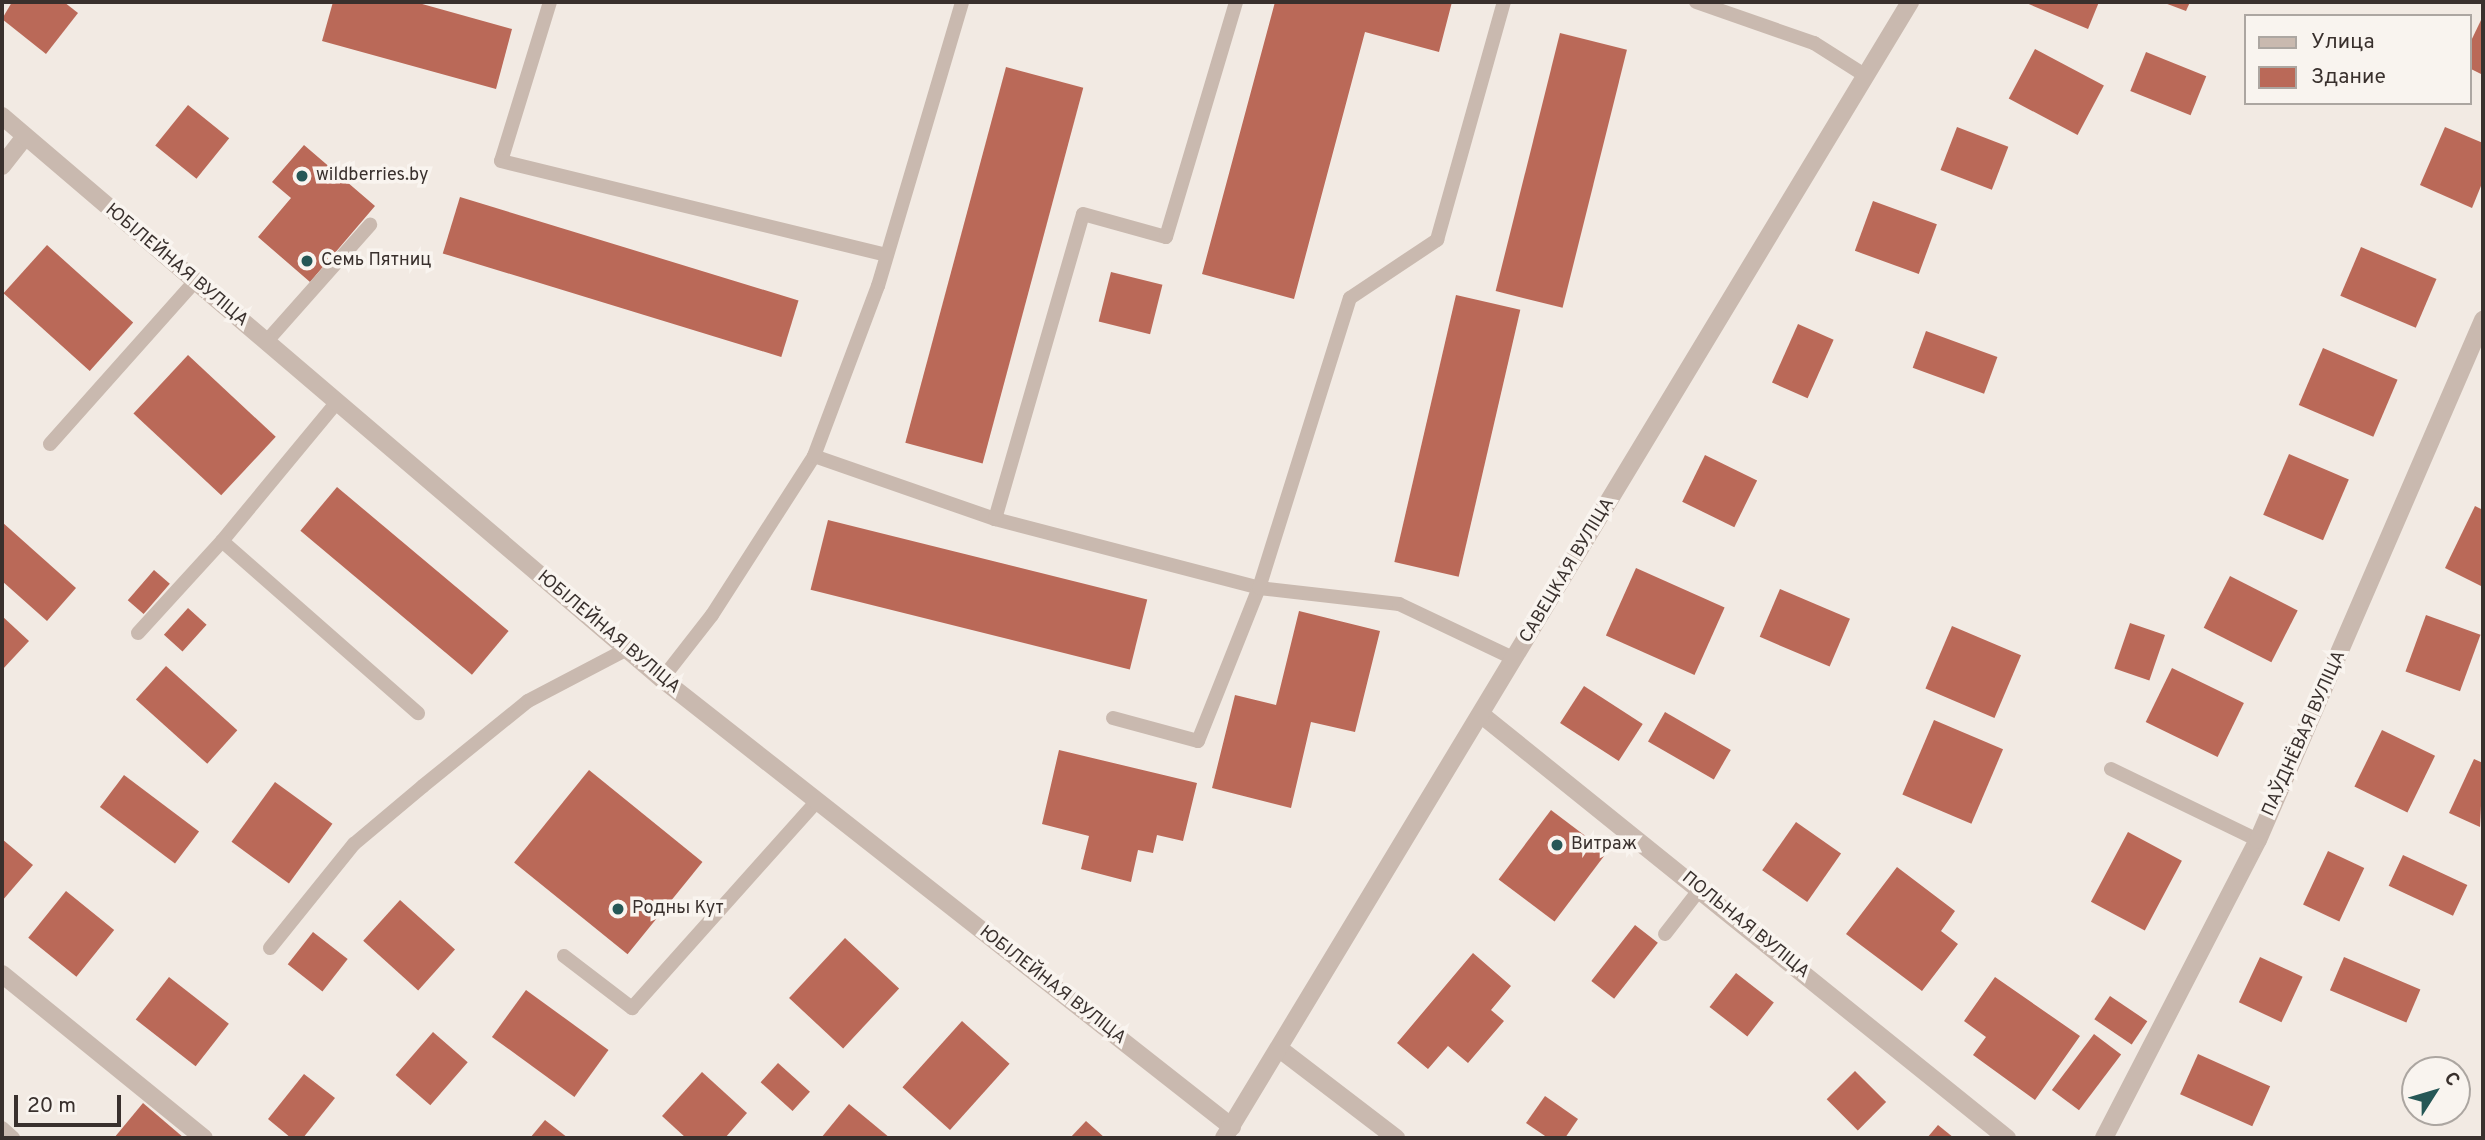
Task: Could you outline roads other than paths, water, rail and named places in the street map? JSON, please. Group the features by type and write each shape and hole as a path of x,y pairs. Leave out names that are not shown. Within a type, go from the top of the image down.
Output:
{"street":[{"name":"САВЕЦКАЯ ВУЛІЦА","path":"1228,1133 1281,1051 1910,2"},
{"name":"ЮБІЛЕЙНАЯ ВУЛІЦА","path":"2,116 662,679 1228,1133"},
{"path":"2,166 25,137"},
{"name":"ПАЎДНЁВАЯ ВУЛІЦА","path":"2104,1138 2258,840 2483,320"},
{"name":"ПОЛЬНАЯ ВУЛІЦА","path":"1483,716 2007,1138"},
{"path":"2,974 204,1138"},
{"path":"1281,1051 1396,1138"}],"lane":[{"path":"550,2 501,161 887,255"},
{"path":"662,679 712,615 814,456 887,255 962,2"},
{"path":"995,519 1083,214 1166,237 1236,2"},
{"path":"1113,718 1198,741 1259,588 1350,298 1437,240 1504,2"},
{"path":"1696,2 1814,43 1866,76"},
{"path":"266,342 370,225"},
{"path":"50,444 195,281"},
{"path":"138,633 222,541 337,402"},
{"path":"814,456 995,519 1259,588 1399,604 1515,659"},
{"path":"222,541 418,713"},
{"path":"270,948 354,844 423,786 528,701 627,649"},
{"path":"2111,769 2258,840"},
{"path":"564,956 632,1008 817,801"},
{"path":"1665,934 1700,889"},
{"path":"2,1128 13,1138"}],"place":[{"name":"wildberries.by","path":"302,176"},
{"name":"Семь Пятниц","path":"307,261"},
{"name":"Витраж","path":"1557,845"},
{"name":"Родны Кут","path":"618,909"}]}
